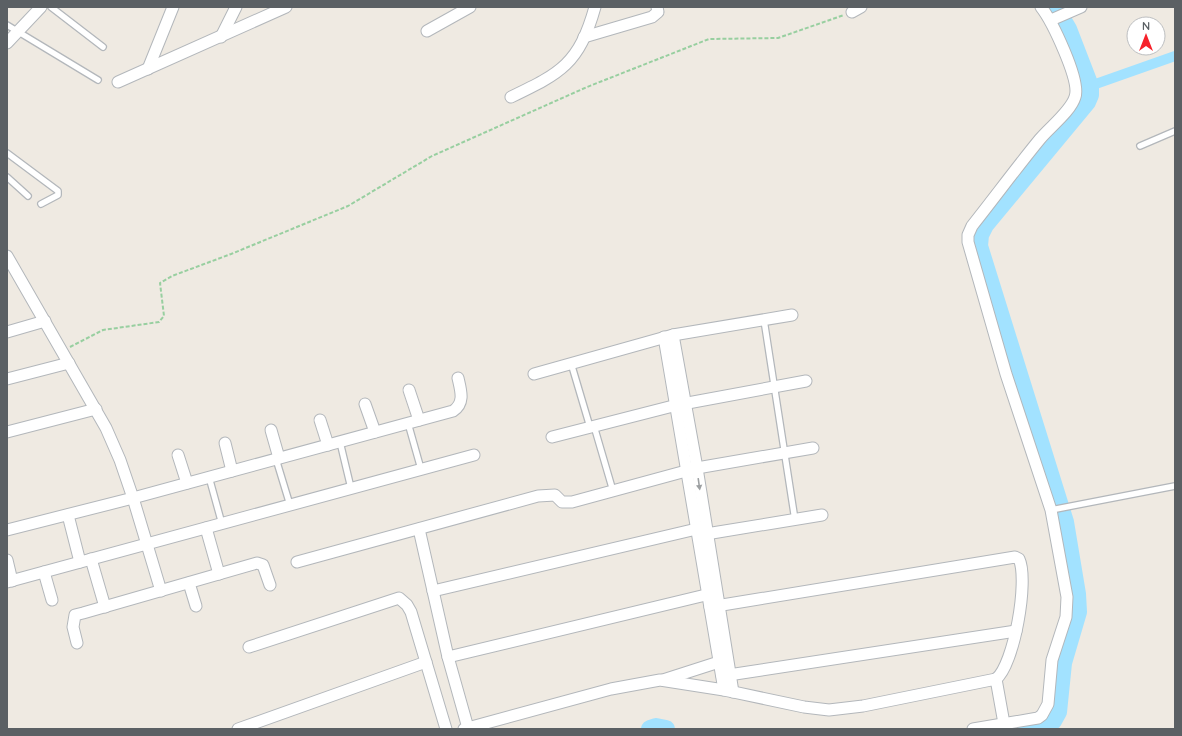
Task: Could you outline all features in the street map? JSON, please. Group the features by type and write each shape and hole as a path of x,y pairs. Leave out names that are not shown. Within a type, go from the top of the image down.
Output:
{"street":[{"path":"7,43 41,7"},
{"path":"148,69 173,7"},
{"path":"222,37 236,7"},
{"path":"118,82 222,37 286,7"},
{"path":"426,31 470,7"},
{"path":"511,97 546,80 563,68 580,47 594,7"},
{"path":"584,37 652,17 658,12 657,7"},
{"path":"973,729 1004,726 1038,718 1042,715 1048,704 1052,660 1068,608 1051,510 1006,374 968,242 968,235 972,226 1040,138 1072,104 1075,97 1074,79 1053,19 1041,7"},
{"path":"1053,19 1081,7"},
{"path":"7,256 106,428 120,460 133,498 161,591"},
{"path":"7,278 18,275"},
{"path":"534,374 669,336 792,315"},
{"path":"7,332 45,321"},
{"path":"669,336 729,691"},
{"path":"7,379 69,363"},
{"path":"7,530 133,498 453,411 461,404 462,397 458,378"},
{"path":"552,437 681,404 774,385 806,381"},
{"path":"409,390 413,422"},
{"path":"365,404 375,432"},
{"path":"7,430 96,409"},
{"path":"320,420 328,445"},
{"path":"271,430 277,459"},
{"path":"225,443 232,471"},
{"path":"297,562 538,496 555,495 562,502 566,503 692,469 813,448"},
{"path":"178,455 187,483"},
{"path":"7,560 10,581 474,455"},
{"path":"68,515 80,562"},
{"path":"433,592 702,531 822,516"},
{"path":"206,528 219,574"},
{"path":"420,529 448,657 466,728 611,689 660,680 719,662"},
{"path":"660,680 729,691 804,707 829,710 863,706 996,679 1005,667 1016,631 1022,572 1019,560 1015,557 714,606"},
{"path":"91,560 104,606"},
{"path":"77,643 73,627 75,615 104,606 257,563 263,565 270,585"},
{"path":"44,572 52,600"},
{"path":"189,583 196,606"},
{"path":"448,657 712,593"},
{"path":"249,647 399,598 407,605 411,612 446,729"},
{"path":"714,606 719,662 726,675"},
{"path":"726,675 1016,631"},
{"path":"238,729 426,662"},
{"path":"996,679 1004,726"}],"lane":[{"path":"51,7 103,46"},
{"path":"7,25 98,80"},
{"path":"1140,146 1175,131"},
{"path":"7,153 58,190 58,195 41,204"},
{"path":"7,177 28,196"},
{"path":"764,320 795,520"},
{"path":"571,364 613,491"},
{"path":"413,422 421,469"},
{"path":"340,442 351,488"},
{"path":"277,459 290,505"},
{"path":"209,477 222,524"},
{"path":"1051,510 1175,486"}],"path":[{"path":"62,351 103,330 159,322 164,316 160,283 172,276 231,254 348,206 432,156 587,87 709,39 778,38 857,9"}],"waterway":[{"path":"1022,729 1046,725 1053,721 1058,712 1063,663 1078,612 1077,594 1065,522 979,246 980,235 985,225 1087,102 1090,95 1090,86 1068,29 1055,7"},
{"path":"1090,86 1175,56"},
{"path":"650,729 656,727 666,729"}]}
